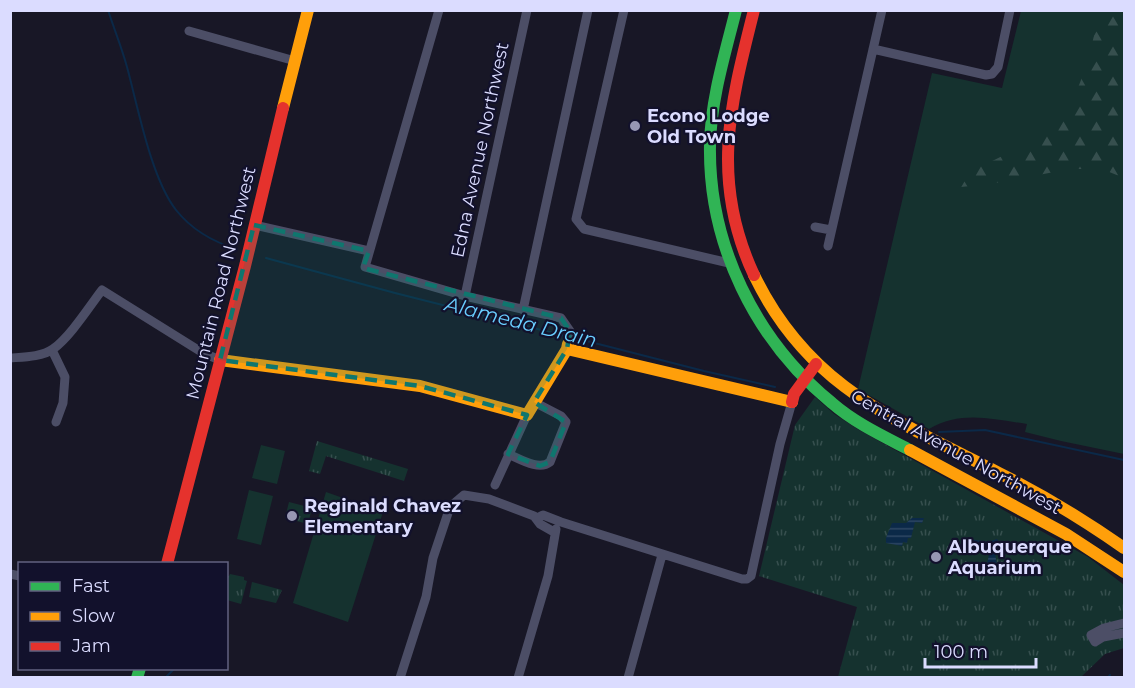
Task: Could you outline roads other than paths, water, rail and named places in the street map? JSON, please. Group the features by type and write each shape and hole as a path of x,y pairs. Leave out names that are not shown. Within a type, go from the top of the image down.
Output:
{"main road":[{"name":"Mountain Road Northwest","path":"168,562 245,266 308,10"},
{"name":"Central Avenue Northwest","path":"736,10 714,104 710,165 714,207 729,263 754,314 807,382 825,400 868,428 1050,524 1096,551 1125,572"},
{"path":"754,10 730,113 727,158 731,204 740,241 754,277 779,320 819,367 851,394 1060,506 1125,548"},
{"path":"220,360 420,386 527,415 567,347 792,402 801,397 807,382 819,367"}],"street":[{"path":"439,10 365,267 465,296 561,318 570,331 567,347"},
{"name":"Edna Avenue Northwest","path":"465,296 527,10"},
{"path":"523,310 588,10"},
{"path":"624,10 576,219 584,229 729,263"},
{"path":"828,246 882,10"},
{"path":"873,50 992,74 998,67 1010,10"},
{"path":"189,31 295,61"},
{"path":"254,225 369,251"},
{"path":"815,227 831,231"},
{"path":"10,358 27,357 52,350 73,328 102,290 220,360"},
{"path":"52,350 65,377 63,403 56,422"},
{"path":"508,454 540,466 550,462 566,422 561,416 534,402"},
{"path":"537,518 543,515 662,555 747,579 751,576 780,444 792,402"},
{"path":"495,485 527,415"},
{"path":"400,678 426,597 433,558 450,507 464,495 489,499 537,518 540,524 554,532"},
{"path":"518,678 548,576 554,532 561,522"},
{"path":"628,678 662,555"},
{"path":"1125,623 1104,628 1091,635 1095,642 1125,633"}],"water":[{"path":"912,518 924,518 922,523 915,522 911,538 908,538 907,543 903,542 902,546 886,543 892,523 906,523"},
{"path":"970,539 988,542 997,539 999,542 995,553 997,565 994,572 985,572 989,555 987,552 968,545"}],"waterway":[{"name":"Alameda Drain","path":"108,10 125,60 152,161 167,196 182,217 196,229 211,239 237,249"},
{"name":"Alameda Drain","path":"266,258 565,336"},
{"name":"Alameda Drain","path":"571,337 775,387"},
{"name":"Alameda Drain","path":"939,432 985,430 1124,460"},
{"path":"165,678 173,670"},
{"path":"1107,678 1110,675"}],"place":[{"name":"Econo Lodge Old Town","path":"635,126"},
{"name":"Reginald Chavez Elementary","path":"292,516"},
{"name":"Albuquerque Aquarium","path":"936,557"}]}
